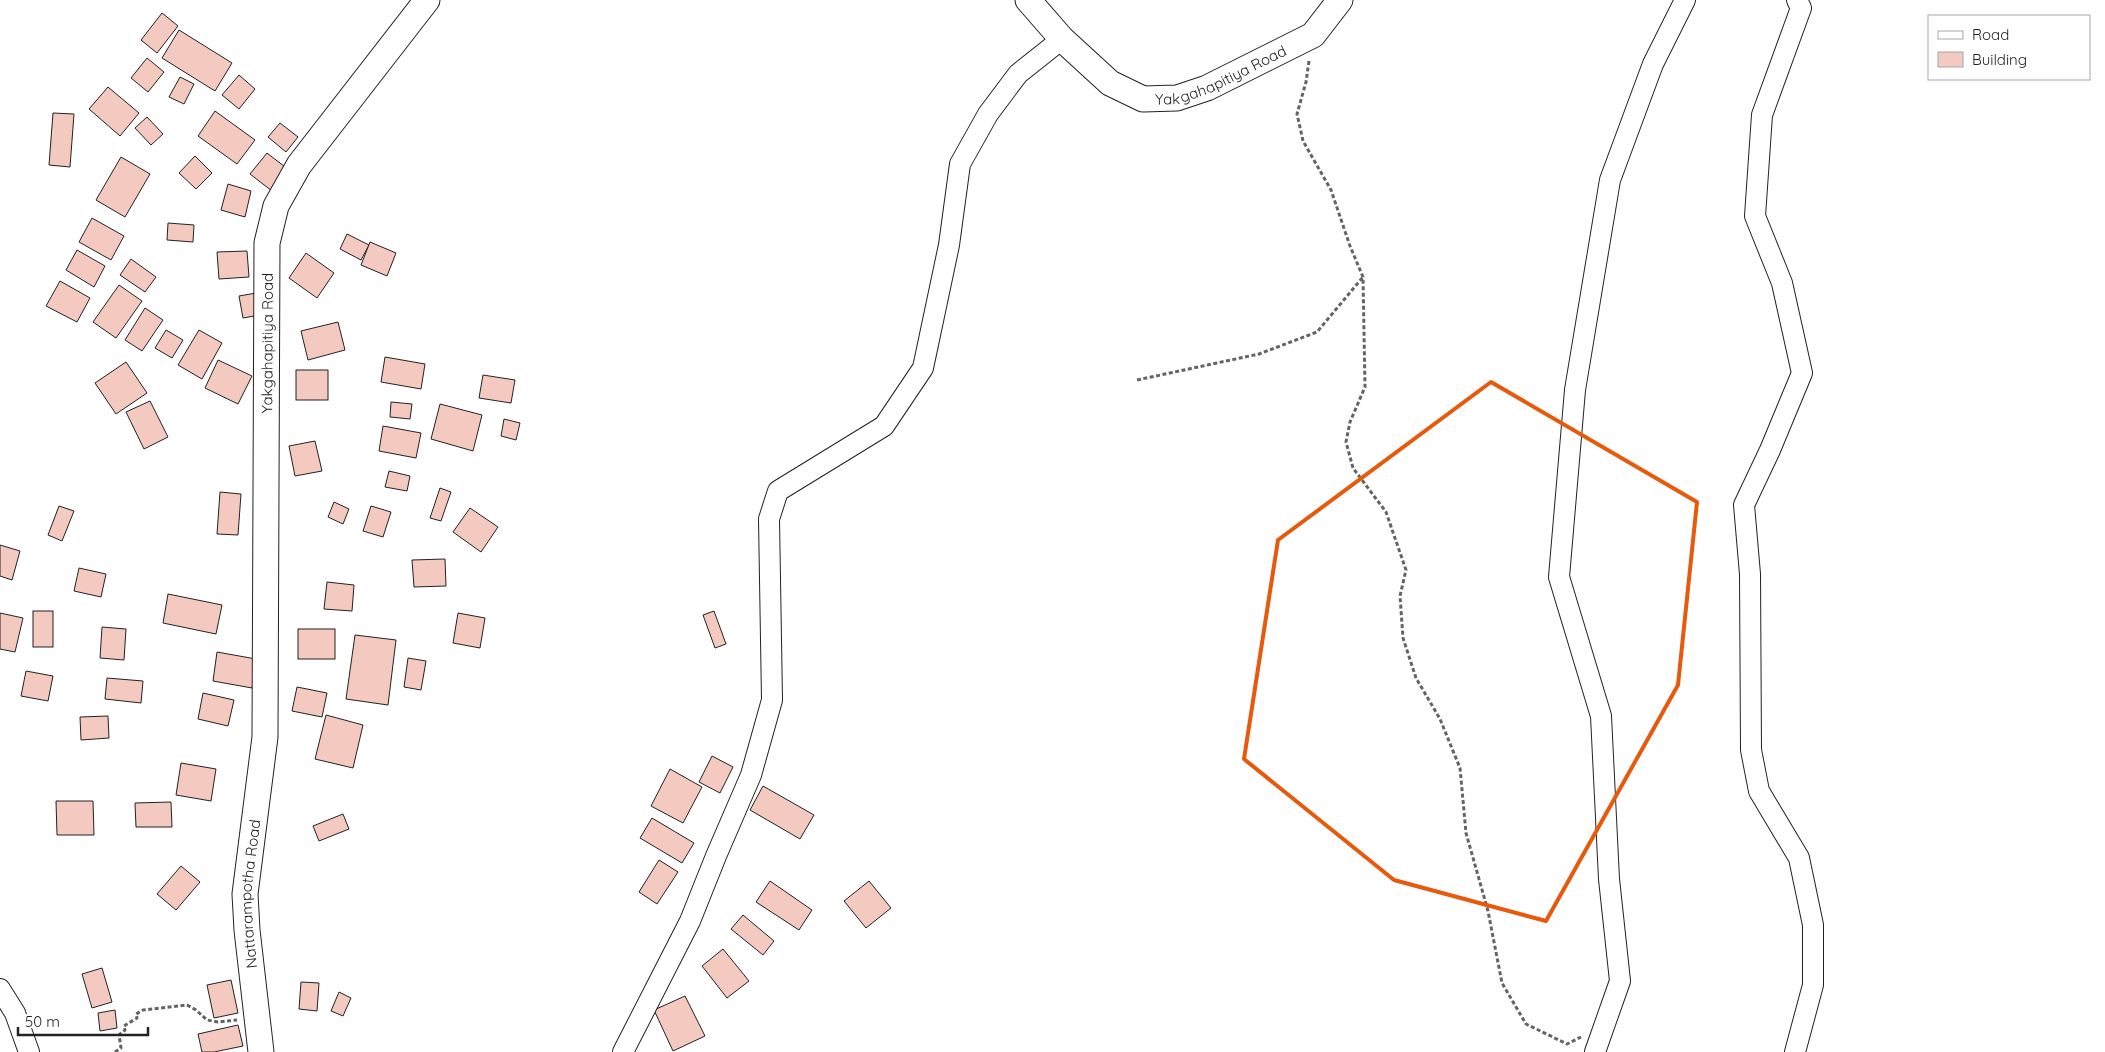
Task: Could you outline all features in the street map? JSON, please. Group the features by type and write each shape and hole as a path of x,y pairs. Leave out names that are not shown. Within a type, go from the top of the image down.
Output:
{"main road":[{"name":"Yakgahapitiya Road","path":"265,737 267,243 276,206 299,165 427,0"},
{"name":"Yakgahapitiya Road","path":"1028,0 1062,39 1110,83 1143,99 1177,98 1207,88 1313,35 1340,0"},
{"name":"Nattarampotha Road","path":"261,1052 247,930 245,894 265,737"}],"street":[{"path":"1595,1052 1620,981 1609,879 1601,716 1560,577 1574,390 1610,180 1653,64 1685,0"},
{"path":"1795,1052 1813,985 1813,925 1800,858 1759,792 1751,750 1750,574 1744,506 1802,373 1782,283 1754,216 1762,116 1801,8 1797,0"},
{"path":"623,1052 690,921 752,775 772,700 769,519 778,491 884,426 923,368 949,245 960,164 988,114 1018,74 1062,39"},
{"path":"0,989 15,1013 30,1052"}],"path":[{"path":"1313,35 1306,82 1297,114 1303,141 1331,190 1363,277 1365,387 1350,422 1346,442 1354,468 1386,512 1406,570 1400,596 1403,638 1416,678 1440,719 1460,768 1466,833 1488,911 1502,983 1526,1024 1567,1044 1604,1025"},
{"path":"1137,380 1258,354 1317,332 1363,277"},
{"path":"115,1052 121,1048 119,1035 125,1030 124,1026 137,1018 136,1014 143,1010 187,1005 207,1020 218,1022 258,1018"}],"highlighted area":[{"path":"1491,382 1697,502 1678,685 1546,921 1394,880 1244,759 1278,540"}],"building":[{"path":"162,13 178,26 157,53 141,40"},
{"path":"179,30 232,63 215,91 162,58"},
{"path":"147,58 164,72 148,92 131,78"},
{"path":"239,75 255,89 239,109 222,95"},
{"path":"180,77 194,84 184,104 169,97"},
{"path":"108,87 139,113 120,136 89,109"},
{"path":"215,111 255,140 237,164 198,136"},
{"path":"53,113 74,114 70,167 49,165"},
{"path":"147,117 163,134 151,145 135,128"},
{"path":"280,123 298,137 286,152 268,137"},
{"path":"267,153 289,170 272,191 250,174"},
{"path":"195,156 212,173 196,189 179,173"},
{"path":"121,157 150,174 125,217 96,200"},
{"path":"228,184 251,191 245,217 221,210"},
{"path":"92,218 124,236 111,260 79,242"},
{"path":"168,223 194,225 193,242 167,240"},
{"path":"347,234 369,245 361,260 340,249"},
{"path":"370,242 396,253 387,276 361,265"},
{"path":"77,250 105,266 94,287 66,270"},
{"path":"247,251 249,277 219,279 217,252"},
{"path":"306,253 334,273 317,298 289,278"},
{"path":"131,259 156,277 145,292 120,275"},
{"path":"60,281 90,298 77,322 46,306"},
{"path":"119,285 142,301 116,338 93,322"},
{"path":"256,293 260,315 243,318 239,296"},
{"path":"145,308 163,320 142,351 125,340"},
{"path":"338,322 345,350 308,360 301,331"},
{"path":"166,330 183,340 172,358 155,348"},
{"path":"199,330 222,343 202,379 178,365"},
{"path":"385,357 425,364 421,389 381,382"},
{"path":"218,360 252,376 238,404 205,388"},
{"path":"126,362 147,393 116,414 95,383"},
{"path":"296,370 328,370 328,400 296,400"},
{"path":"483,375 515,380 511,403 479,398"},
{"path":"150,401 168,437 144,449 126,412"},
{"path":"391,402 412,404 410,419 390,417"},
{"path":"440,404 482,415 473,451 431,439"},
{"path":"504,419 520,423 516,440 501,436"},
{"path":"383,426 421,433 416,458 379,451"},
{"path":"315,441 322,471 295,476 289,446"},
{"path":"389,471 410,476 407,491 385,487"},
{"path":"440,488 451,492 441,521 430,518"},
{"path":"220,492 241,494 238,535 217,534"},
{"path":"334,502 349,509 343,524 328,517"},
{"path":"59,506 74,511 62,541 48,535"},
{"path":"371,506 391,512 383,537 363,531"},
{"path":"470,508 498,527 481,552 453,532"},
{"path":"0,545 20,551 12,580 0,576"},
{"path":"445,559 446,586 414,587 412,560"},
{"path":"79,568 106,574 101,597 74,591"},
{"path":"327,582 354,585 352,611 324,609"},
{"path":"168,594 222,605 216,634 163,623"},
{"path":"33,611 53,611 53,647 33,647"},
{"path":"714,611 726,644 715,648 703,615"},
{"path":"0,613 23,618 15,652 0,649"},
{"path":"458,613 485,618 480,648 453,643"},
{"path":"102,627 126,629 124,660 100,658"},
{"path":"298,629 335,629 335,659 298,659"},
{"path":"355,635 396,640 388,705 346,699"},
{"path":"217,652 256,659 252,688 213,681"},
{"path":"408,658 426,661 421,690 404,687"},
{"path":"26,671 53,676 48,701 21,696"},
{"path":"107,678 143,681 141,703 105,699"},
{"path":"297,687 327,693 322,717 292,711"},
{"path":"203,693 234,700 228,726 198,719"},
{"path":"326,715 363,725 353,768 315,759"},
{"path":"108,716 109,738 81,740 80,717"},
{"path":"712,756 733,767 720,793 699,782"},
{"path":"181,763 216,769 211,801 176,795"},
{"path":"670,769 702,787 683,823 651,806"},
{"path":"763,786 814,815 800,839 750,810"},
{"path":"56,801 93,801 94,835 57,835"},
{"path":"171,802 172,827 136,827 135,803"},
{"path":"343,814 349,829 319,841 313,826"},
{"path":"652,818 694,843 682,863 640,838"},
{"path":"659,860 678,872 657,904 639,892"},
{"path":"181,866 200,882 176,910 157,894"},
{"path":"770,881 812,910 799,930 756,902"},
{"path":"869,881 891,908 866,928 844,901"},
{"path":"743,915 774,941 763,955 731,929"},
{"path":"723,949 749,981 727,998 702,966"},
{"path":"102,968 112,1002 92,1008 82,974"},
{"path":"231,980 238,1013 214,1018 207,985"},
{"path":"301,982 319,983 317,1011 299,1009"},
{"path":"339,992 351,998 343,1016 331,1011"},
{"path":"685,996 705,1036 673,1051 654,1010"},
{"path":"115,1010 117,1028 100,1031 98,1013"},
{"path":"238,1025 243,1046 214,1052 202,1052 198,1034"}]}
